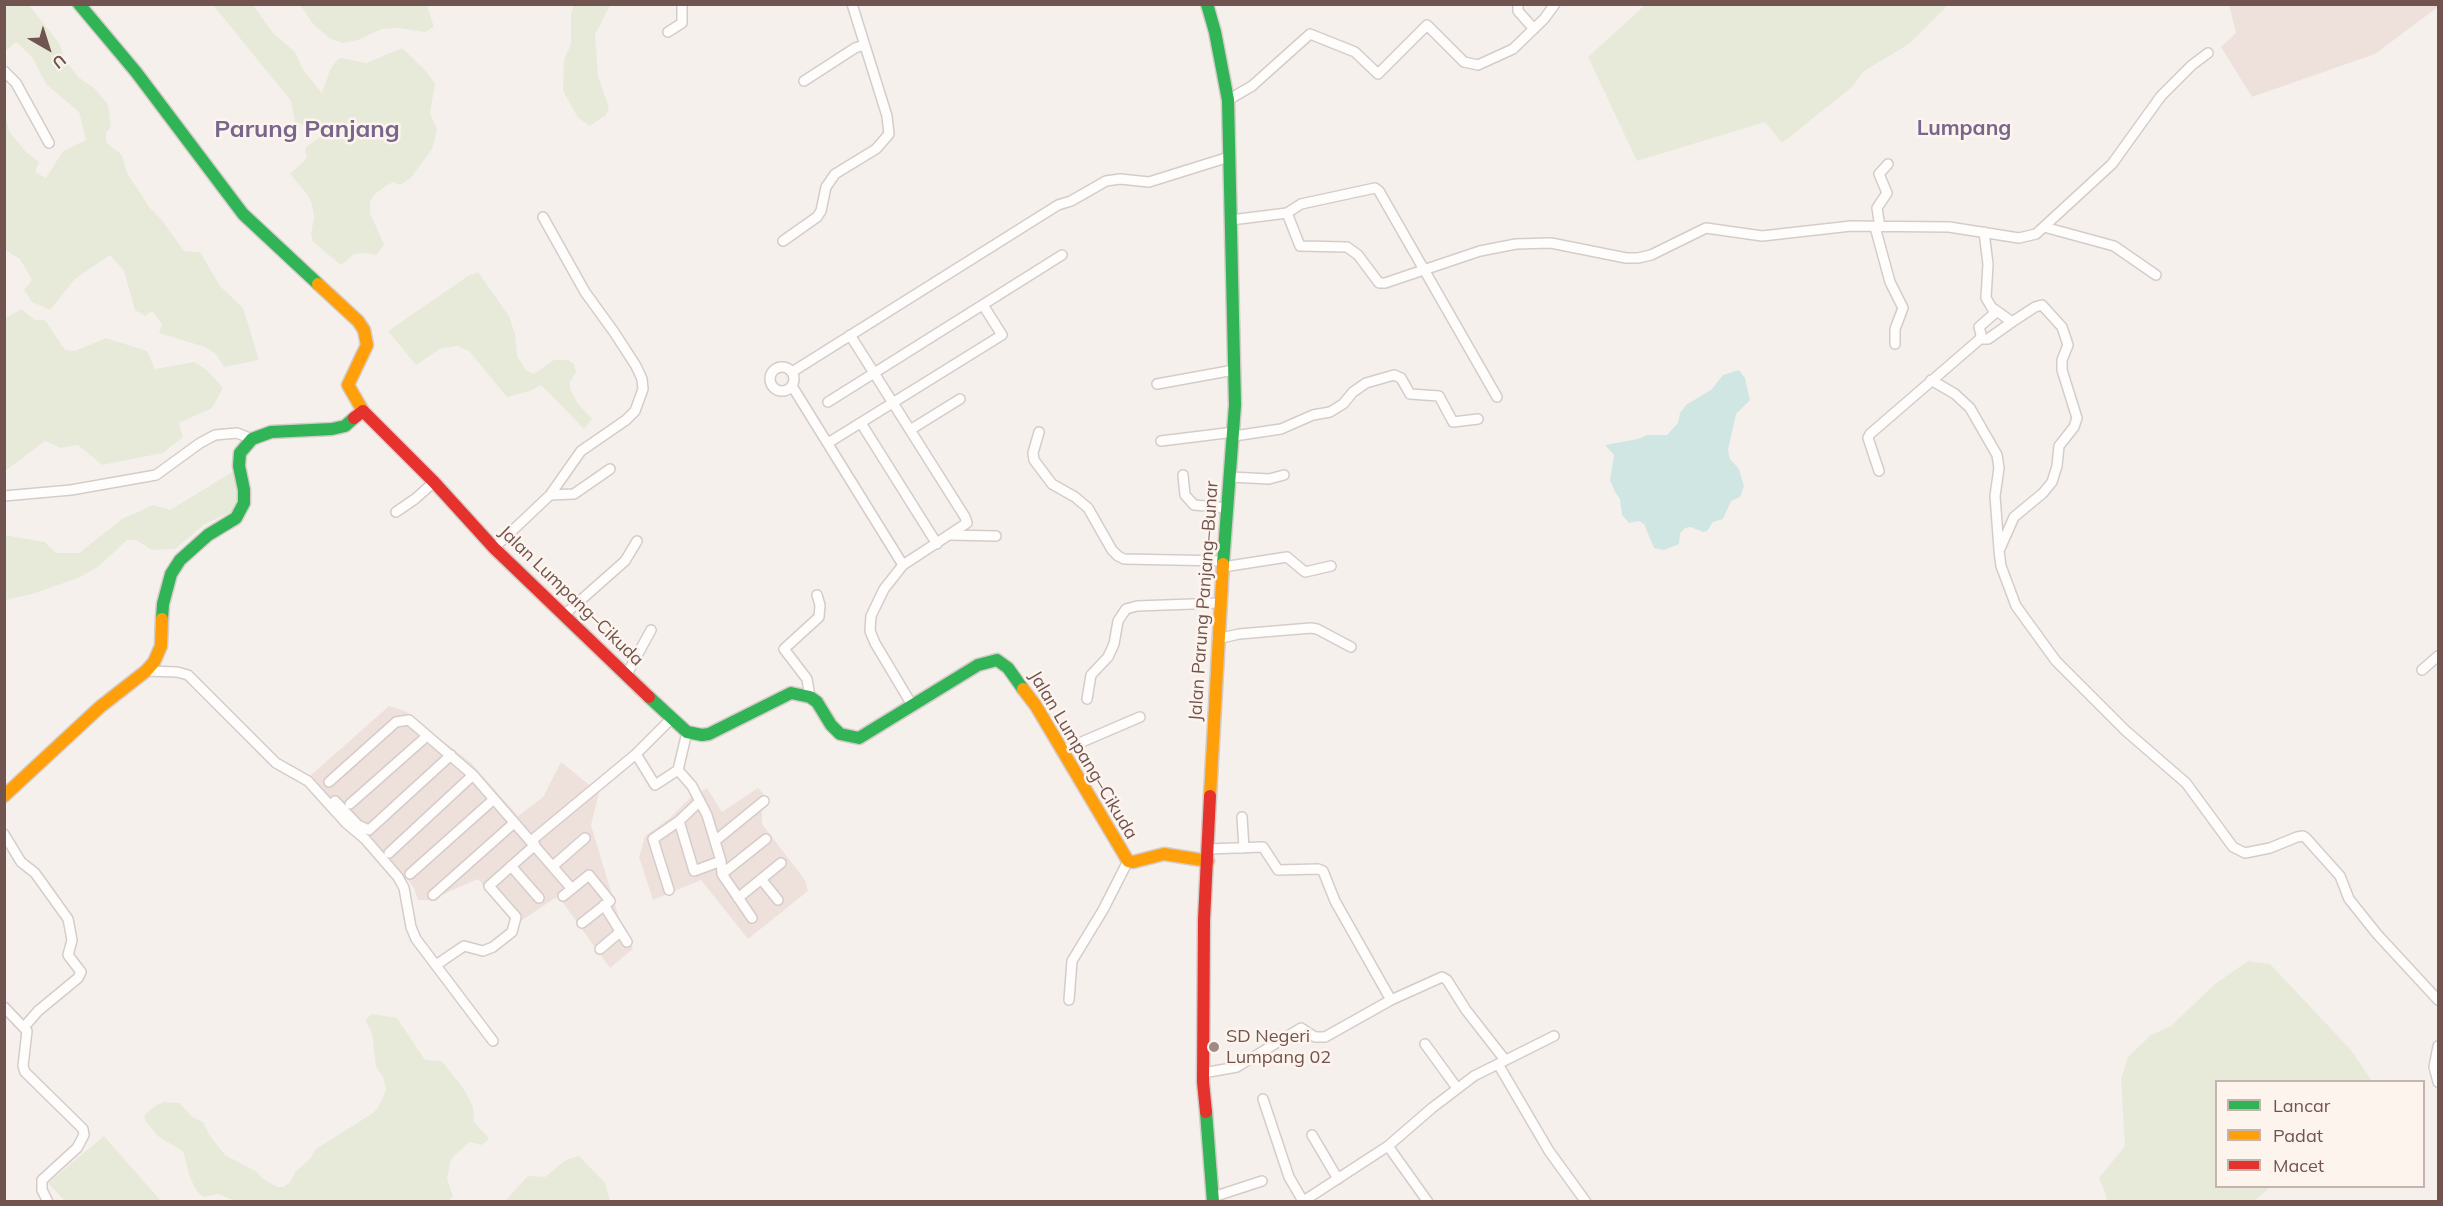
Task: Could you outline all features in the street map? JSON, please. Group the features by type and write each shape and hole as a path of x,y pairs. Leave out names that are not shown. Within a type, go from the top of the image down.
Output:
{"street":[{"name":"Jalan Lumpang–Cikuda","path":"79,4 136,72 243,214 358,321 364,330 367,345 348,385 363,411 434,482 494,548 627,674 670,719 687,732"},
{"path":"668,32 682,23 682,4"},
{"path":"783,241 817,217 821,211 826,187 835,174 876,149 889,134 887,116 852,4"},
{"name":"Jalan Parung Panjang–Bunar","path":"1207,4 1215,32 1228,100 1234,370 1234,434 1217,639 1204,921 1203,1073 1212,1200"},
{"path":"1518,4 1518,12 1534,29"},
{"path":"1228,100 1252,86 1310,34 1355,52 1378,74 1427,25 1464,62 1479,65 1513,49 1555,4"},
{"path":"804,81 855,48 864,45"},
{"path":"1287,213 1300,246 1347,247 1358,255 1379,283 1393,282 1480,251 1516,244 1551,243 1626,258 1638,258 1651,255 1706,228 1762,236 1851,226 1949,226 2019,238 2036,234 2112,164 2161,96 2192,65 2208,53"},
{"path":"4,71 16,83 49,143"},
{"path":"792,372 1058,205 1071,201 1106,181 1120,179 1149,182 1229,157"},
{"path":"1888,164 1879,174 1887,193 1877,208 1878,227 1890,282 1903,308 1895,329 1895,344"},
{"path":"1231,220 1287,213 1301,204 1375,188 1379,191 1423,271 1476,357 1497,397"},
{"path":"494,548 550,495 581,451 626,420 635,411 643,389 642,379 636,366 585,292 543,217"},
{"path":"2044,227 2114,246 2156,275"},
{"path":"1984,232 1988,264 1987,302 2012,321"},
{"path":"828,402 1062,255"},
{"path":"828,443 1002,335 983,305"},
{"path":"1879,471 1868,438 1870,434 1980,339 1988,339 2012,321 2042,305 2062,327 2068,345 2062,360 2062,370 2077,417 2074,427 2059,446 2057,466 2052,482 2043,493 2014,517 1999,551"},
{"path":"1980,339 1979,327 1993,317 1994,309"},
{"path":"850,335 967,523 903,565 880,598 871,616 870,631 912,705"},
{"path":"778,367 786,367 792,372 795,379 792,386 781,391 774,387 770,380 772,372 778,367"},
{"path":"1157,384 1234,370"},
{"path":"1161,441 1281,429 1313,415 1330,412 1343,404 1353,392 1366,383 1394,375 1401,378 1410,394 1439,396 1454,422 1478,419"},
{"path":"1931,380 1955,394 1970,408 1997,455 1999,468 1995,496 1999,560 2016,606 2056,661 2126,731 2180,777 2233,847 2245,853 2270,848 2297,837 2307,838 2340,876 2349,899 2377,934 2439,1000"},
{"path":"792,386 903,565"},
{"path":"910,430 960,399"},
{"path":"4,796 100,707 146,671 153,662 161,646 163,604 171,574 180,560 208,535 236,518 244,503 239,466 240,453 252,439 271,432 332,429 345,426 363,411"},
{"path":"861,423 937,544"},
{"path":"1039,432 1033,453 1034,459 1052,484 1075,497 1088,508 1112,550 1124,559 1223,564 1287,557 1305,572 1311,573 1331,566"},
{"path":"4,496 71,490 156,475 215,435 237,433 252,439"},
{"path":"550,495 574,494 584,490 610,470"},
{"path":"1183,475 1185,495 1194,505 1228,508"},
{"path":"1231,477 1269,479 1284,475"},
{"path":"396,512 415,500 434,482"},
{"path":"951,535 996,536"},
{"path":"565,614 625,561 637,541"},
{"path":"636,754 655,785 678,770 687,732 709,734 791,693 810,697 807,679 784,649 819,617 820,605 817,595"},
{"path":"1088,699 1091,675 1108,657 1114,644 1118,621 1126,609 1137,606 1220,603"},
{"path":"1217,639 1250,633 1311,628 1351,647"},
{"path":"627,674 651,630"},
{"path":"2422,670 2439,656"},
{"name":"Jalan Lumpang–Cikuda","path":"810,697 817,702 831,725 848,737 866,735 978,665 997,660 1008,668 1036,706 1095,809 1128,861 1133,862 1164,854 1208,855"},
{"path":"146,671 177,672 188,675 276,763 322,788 358,825 369,830 451,755"},
{"path":"1063,750 1140,717"},
{"path":"436,965 464,945 483,951 493,947 512,932 516,917 489,886 533,843 636,754 670,719"},
{"path":"329,782 396,722 408,720 473,775 572,889"},
{"path":"350,804 427,736"},
{"path":"678,770 700,801 715,841 722,874 752,918"},
{"path":"389,853 473,775"},
{"path":"313,785 346,823 365,839 398,876 404,888 413,933 493,1041"},
{"path":"410,874 494,799"},
{"path":"669,890 653,838 678,821 700,801"},
{"path":"715,841 764,801"},
{"path":"1242,817 1244,848"},
{"path":"678,821 694,871 721,861"},
{"path":"433,895 514,823"},
{"path":"4,834 21,862 35,873 68,919 72,940 68,955 81,972 78,978 38,1011 25,1026"},
{"path":"553,866 585,838"},
{"path":"722,874 766,839"},
{"path":"1208,855 1244,848 1265,848 1278,870 1318,869 1323,871 1335,901 1391,1000"},
{"path":"1069,1000 1072,961 1103,910 1128,861"},
{"path":"738,898 781,863"},
{"path":"511,866 539,898"},
{"path":"563,896 590,875 610,900 582,923"},
{"path":"761,879 778,900"},
{"path":"604,905 627,942"},
{"path":"600,949 620,932"},
{"path":"1203,1073 1238,1067 1301,1028 1315,1036 1325,1037 1391,1000 1439,978 1444,978 1501,1062 1549,1151 1586,1202"},
{"path":"4,1007 25,1026 27,1035 23,1066 25,1072 81,1126 84,1135 77,1148 42,1180 42,1190 48,1202"},
{"path":"1263,1098 1290,1177 1302,1201 1388,1146 1457,1088 1484,1070 1554,1036"},
{"path":"1425,1044 1457,1088"},
{"path":"2439,1046 2434,1067 2439,1082"},
{"path":"1312,1135 1338,1179"},
{"path":"1388,1146 1428,1202"},
{"path":"1212,1200 1263,1181"}],"shaded area":[{"path":"2438,4 2438,7 2375,54 2252,97 2221,47 2236,33 2229,5"},
{"path":"1739,370 1745,378 1750,400 1736,414 1728,450 1730,459 1739,469 1744,486 1740,497 1731,501 1723,519 1713,522 1707,531 1703,532 1691,527 1685,528 1680,533 1679,544 1664,550 1654,548 1644,524 1639,521 1629,523 1622,515 1620,499 1610,480 1614,455 1605,445 1638,439 1647,435 1667,435 1678,423 1680,413 1686,405 1711,390 1723,375"},
{"path":"389,706 405,711 471,763 518,816 543,797 561,762 599,793 591,825 619,918 633,949 610,968 558,896 515,925 478,879 430,900 418,900 414,888 405,876 353,824 311,775"},
{"path":"707,788 722,812 758,788 769,800 762,811 762,824 805,880 808,891 748,939 701,880 653,900 639,857 645,836 669,819 690,798"}],"green space":[{"path":"5,4 29,5 59,43 65,59 78,77 94,88 108,104 111,127 106,133 106,142 122,155 127,173 150,208 161,219 184,251 200,252 220,286 243,308 259,360 224,367 216,354 205,347 159,333 162,324 152,311 145,316 135,310 124,271 110,255 75,279 50,310 32,302 24,290 32,280 20,259 5,250 5,111 9,131 26,152 39,162 35,172 46,178 63,151 86,140 79,112 46,84 32,57 16,42 5,51"},
{"path":"213,5 253,5 273,33 295,52 303,70 322,93 330,70 337,60 341,58 366,63 402,48 427,72 435,84 430,113 437,130 432,149 411,178 400,185 393,182 386,186 375,194 370,202 370,213 384,244 377,255 354,254 341,265 313,242 312,204 307,194 290,174 307,158 305,150 307,146 324,135 320,130 295,122 291,101"},
{"path":"300,5 427,5 434,27 425,32 397,28 382,29 358,40 343,43 329,38 314,25"},
{"path":"574,5 610,5 595,35 598,77 609,107 606,115 590,126 578,118 563,91 564,60 571,44 571,14"},
{"path":"1645,5 1948,5 1909,44 1864,71 1852,87 1782,143 1765,122 1637,161 1588,57"},
{"path":"478,272 509,316 515,334 517,356 526,370 534,374 554,360 568,360 574,364 576,372 570,382 570,389 578,404 592,419 584,429 541,385 530,391 507,397 469,351 457,346 440,349 416,365 388,331 468,276"},
{"path":"22,309 35,320 45,320 65,350 75,351 106,338 147,351 155,369 194,362 207,370 223,388 212,408 179,423 183,437 163,453 102,465 78,445 60,448 45,441 5,471 5,318"},
{"path":"234,471 239,494 238,504 231,512 205,524 175,549 152,550 136,540 127,540 98,567 78,578 32,594 5,600 4,535 45,542 56,553 79,553 122,519 153,505 170,510"},
{"path":"2248,961 2270,964 2351,1050 2371,1080 2215,1080 2215,1188 2269,1188 2255,1201 2106,1201 2099,1178 2125,1146 2121,1079 2128,1057 2151,1035 2171,1026 2215,984"},
{"path":"372,1014 397,1018 425,1060 442,1061 465,1091 473,1107 474,1122 489,1138 482,1145 470,1142 451,1159 447,1179 453,1196 448,1201 237,1202 218,1194 203,1197 190,1178 183,1151 159,1137 146,1122 144,1116 152,1108 163,1102 180,1103 192,1117 203,1122 210,1136 225,1155 257,1172 263,1179 278,1187 283,1187 310,1159 316,1149 373,1113 379,1106 386,1090 383,1077 376,1067 372,1033 365,1020"},
{"path":"104,1136 161,1201 65,1201 48,1183"},
{"path":"579,1156 605,1183 610,1201 505,1201 528,1176 545,1177 566,1160"}],"traffic: fast":[{"path":"79,4 136,72 243,214 318,284"},
{"path":"1207,4 1215,32 1228,100 1235,405 1223,564"},
{"path":"162,619 163,604 171,574 180,560 208,535 236,518 244,503 239,466 240,453 252,439 271,432 332,429 345,426 354,418"},
{"path":"649,697 687,732 702,735 709,734 791,693 810,697 817,702 831,725 840,734 859,738 978,665 997,660 1008,668 1023,689"},
{"path":"1206,1112 1213,1202"}],"traffic: slow":[{"path":"318,284 358,321 364,330 367,345 348,385 363,411"},
{"path":"1210,796 1223,564"},
{"path":"4,796 100,707 146,671 154,662 161,646 162,619"},
{"path":"1023,689 1036,706 1128,861 1133,862 1164,854 1208,861"}],"traffic: jam":[{"path":"354,418 363,411 434,482 494,548 649,697"},
{"path":"1206,1112 1203,1082 1204,920 1210,796"}],"place":[{"name":"SD Negeri Lumpang 02","path":"1214,1047"}],"district":[{"name":"Lumpang","path":"1964,129"},
{"name":"Parung Panjang","path":"307,130"}]}
